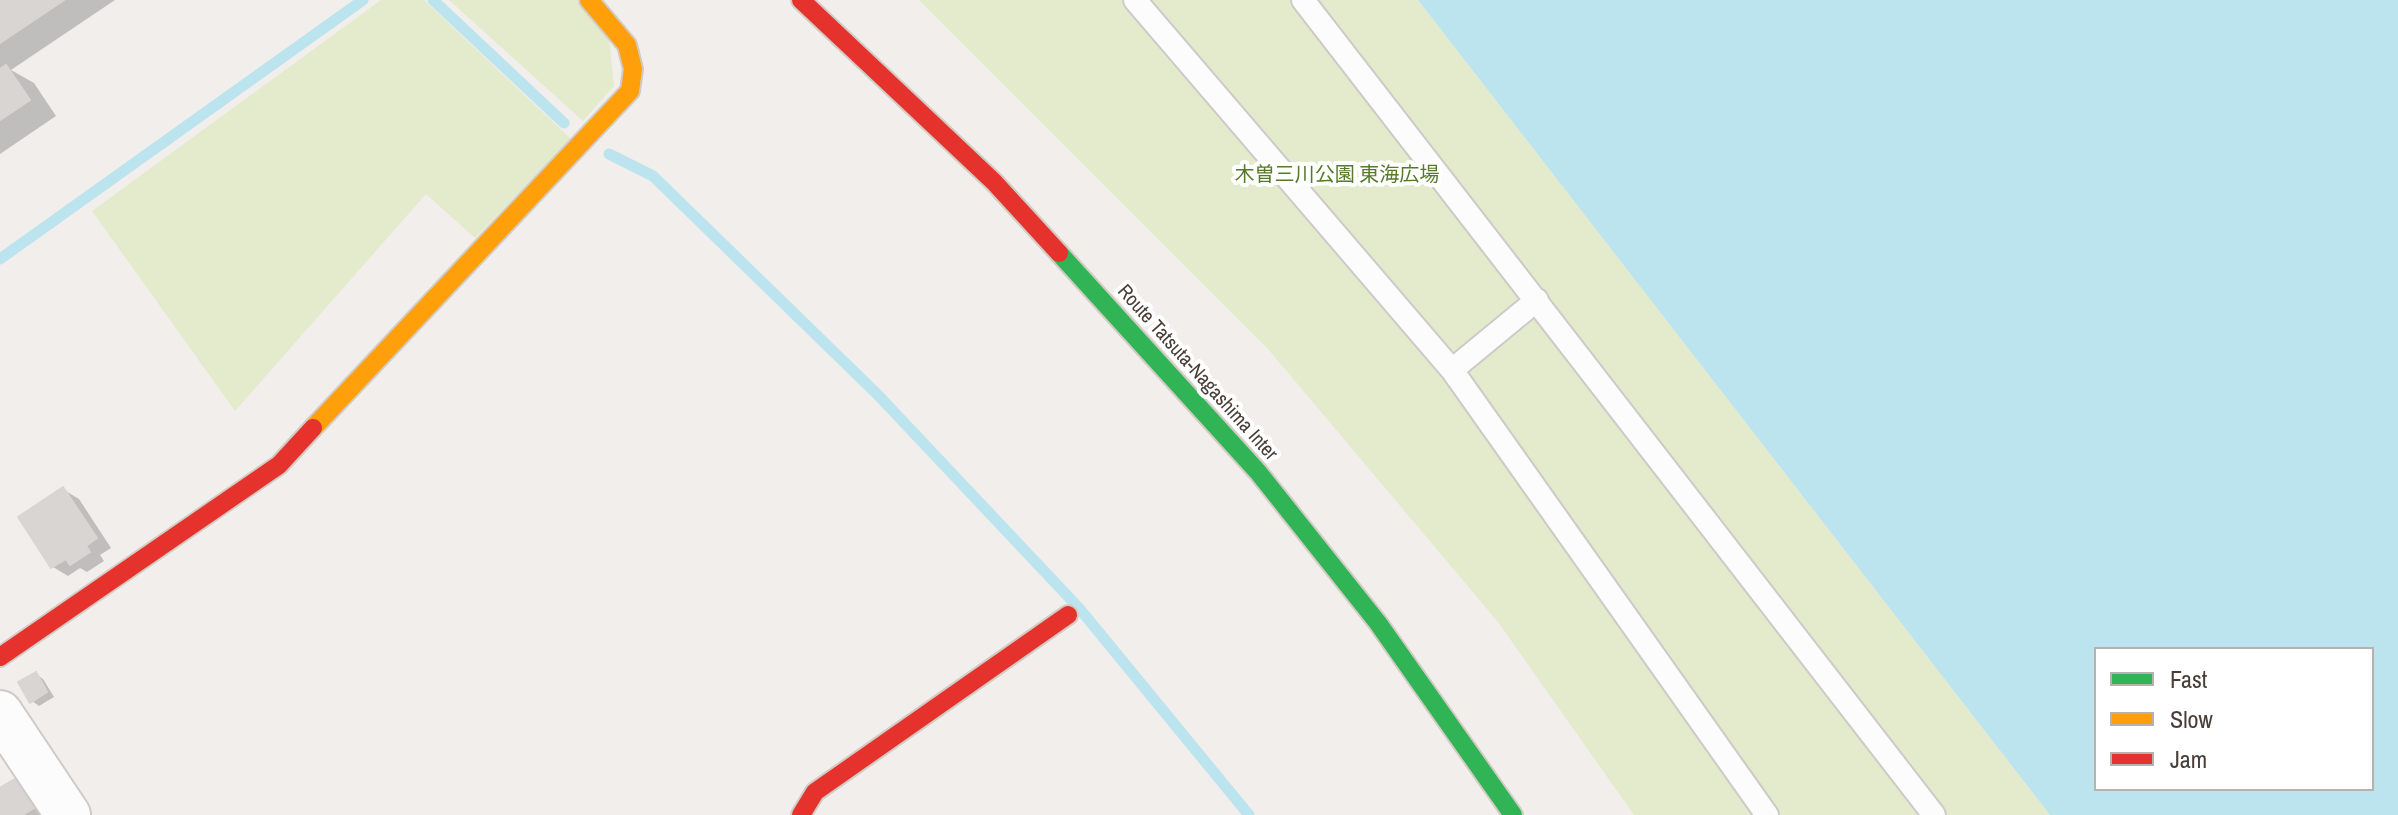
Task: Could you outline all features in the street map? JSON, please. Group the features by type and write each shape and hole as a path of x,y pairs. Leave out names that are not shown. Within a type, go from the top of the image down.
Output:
{"street":[{"path":"0,657 279,465 630,91 633,69 627,45 589,0"},
{"name":"Route Tatsuta-Nagashima Inter","path":"801,0 994,182 1258,472 1378,623 1513,815"},
{"path":"801,815 815,792 1068,615"},
{"path":"0,713 68,815"}],"lane":[{"path":"1135,0 1452,370 1767,815"},
{"path":"1303,0 1934,815"},
{"path":"1452,370 1537,300"}],"green space":[{"path":"381,0 424,0 571,139 475,238 426,194 235,411 92,211"},
{"path":"449,0 578,0 609,36 614,86 583,121"},
{"name":"木曽三川公園 東海広場","path":"919,0 1418,0 2050,815 1634,815 1498,622 1268,349"}],"water":[{"path":"1418,0 2398,0 2398,815 2050,815"}],"building":[{"path":"0,0 64,0 0,43"},
{"path":"6,65 30,100 0,120 0,69"},
{"path":"63,487 97,538 86,546 90,552 70,565 66,559 51,568 18,517"},
{"path":"36,672 47,692 30,703 18,682"},
{"path":"18,777 36,807 22,815 0,815 0,788"}],"waterway":[{"path":"0,259 363,0"},
{"path":"433,0 564,123"},
{"path":"609,154 653,176 878,395 1079,608 1249,815"}],"traffic: fast":[{"path":"1059,253 1258,472 1378,623 1513,815"}],"traffic: slow":[{"path":"313,428 630,91 633,69 627,45 589,0"}],"traffic: jam":[{"path":"801,0 994,182 1059,253"},
{"path":"0,657 279,465 313,428"},
{"path":"801,815 815,792 1068,615"}]}
